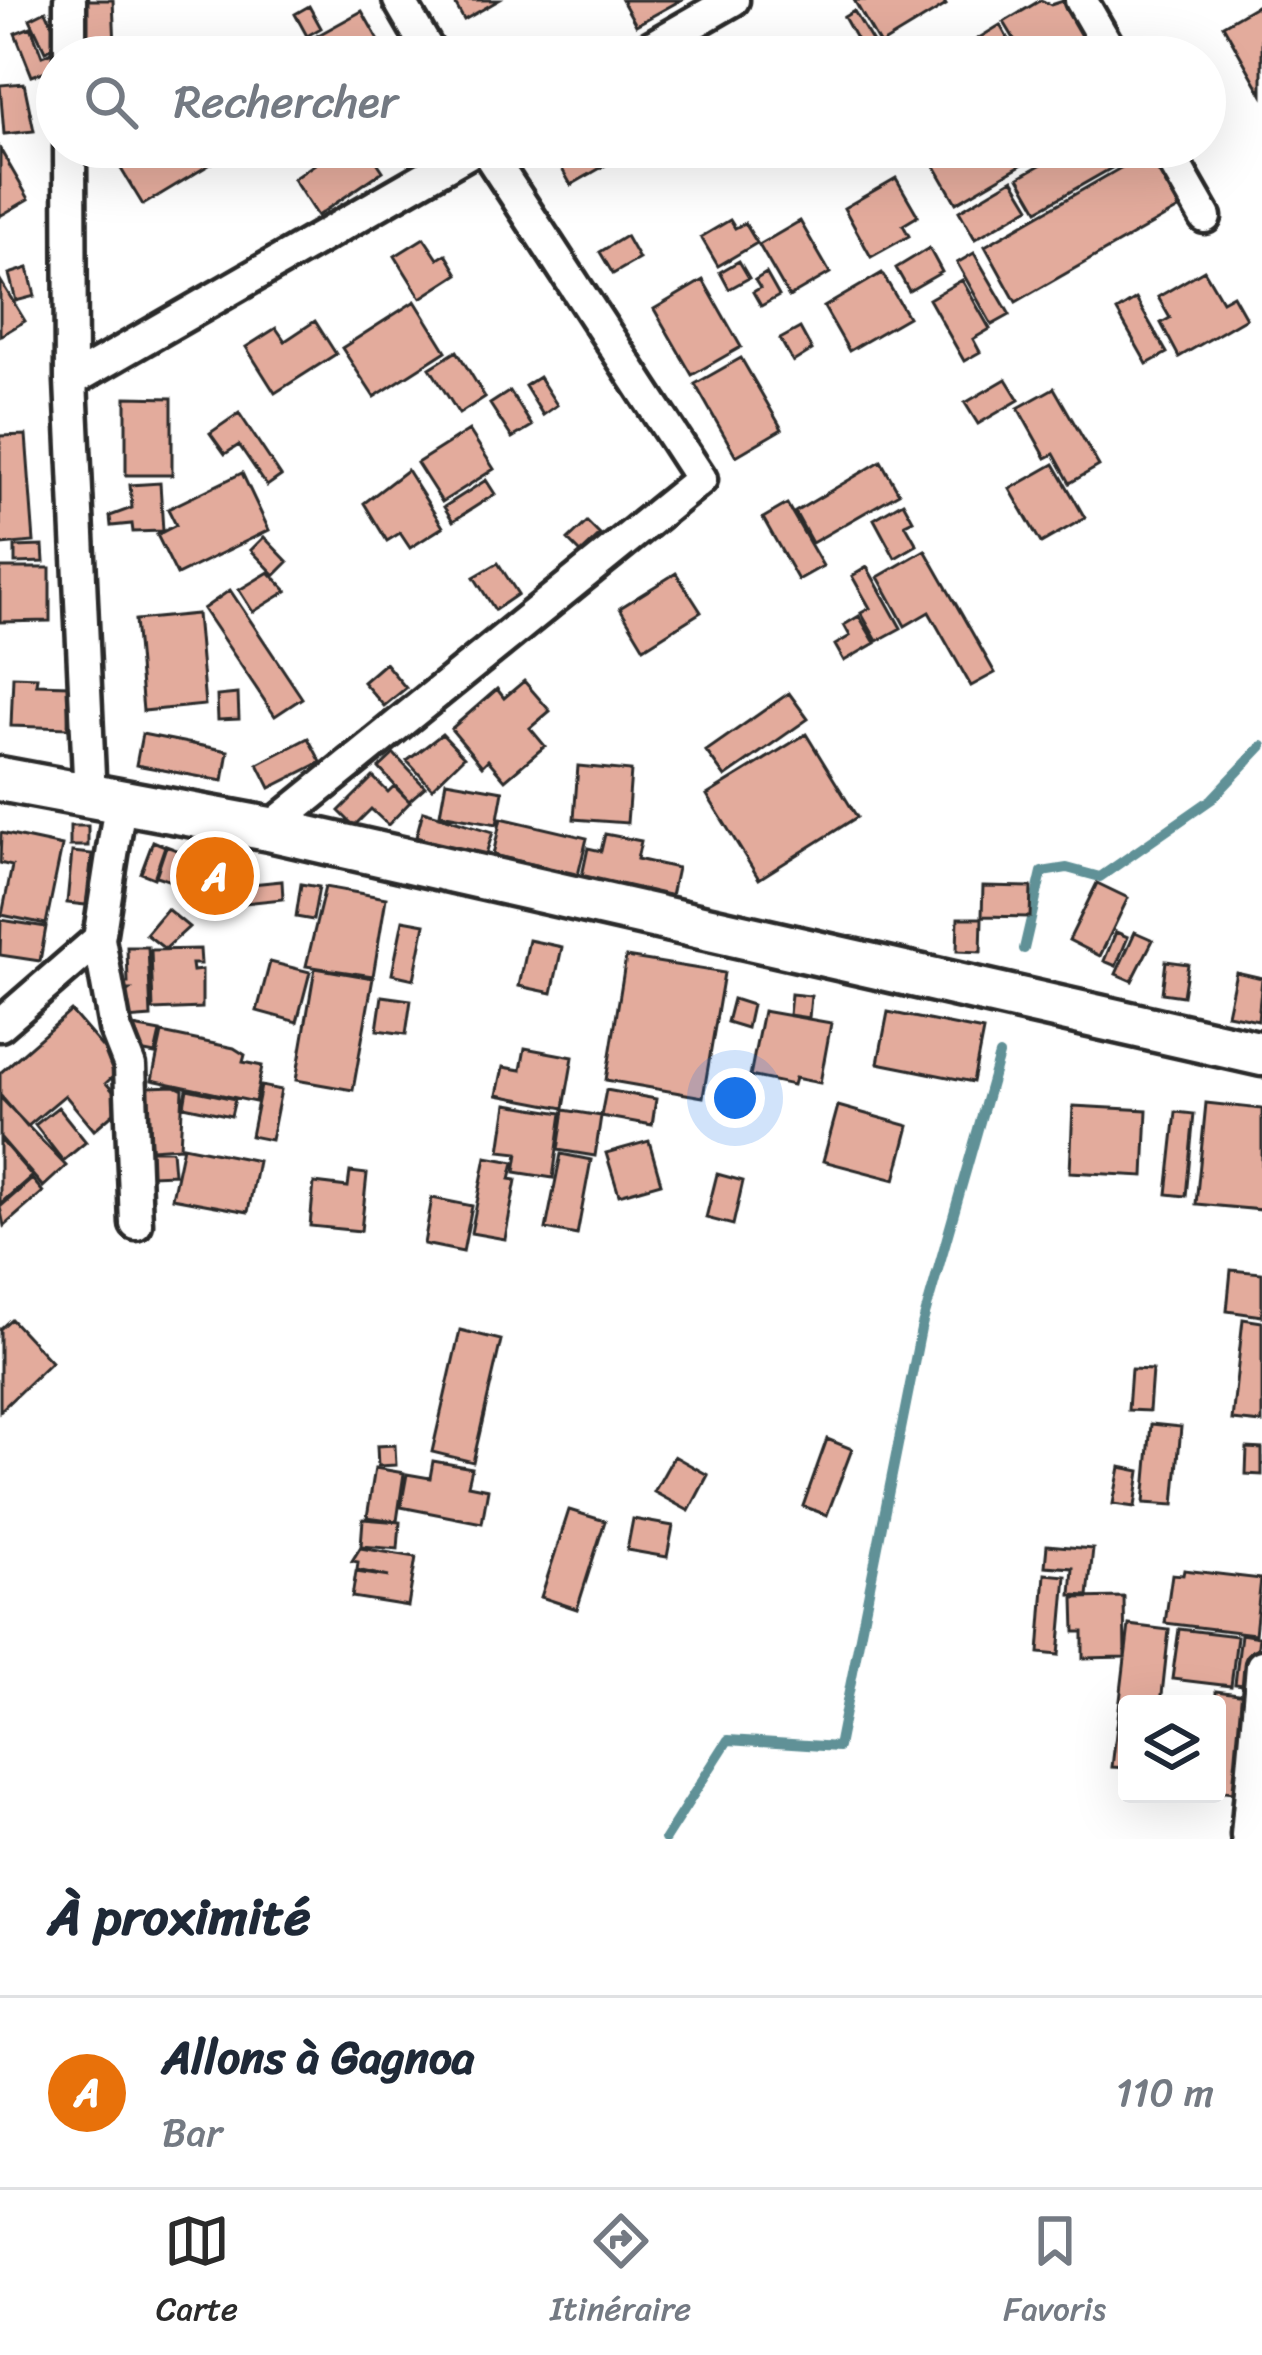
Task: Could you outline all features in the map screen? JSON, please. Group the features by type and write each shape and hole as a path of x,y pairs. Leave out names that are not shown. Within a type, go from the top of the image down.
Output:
{"street":[{"path":"70,0 70,36"},
{"path":"399,0 420,36"},
{"path":"670,36 733,0"},
{"path":"1081,0 1102,36"},
{"path":"70,168 71,381 105,801 99,939 115,1028 130,1066 136,1224"},
{"path":"71,381 444,168"},
{"path":"269,829 701,479 495,168"},
{"path":"1177,168 1205,217"},
{"path":"0,779 269,829 1262,1054"},
{"path":"0,1025 99,939"},
{"path":"1262,1666 1247,1834 1262,1837"}],"building":[{"path":"84,0 113,0 115,36 86,36"},
{"path":"453,0 499,0 464,20"},
{"path":"622,0 681,0 636,25"},
{"path":"854,0 943,0 946,5 895,36 875,36"},
{"path":"1041,0 1051,5 1066,0 1086,36 1012,36 1004,22"},
{"path":"309,6 321,28 307,36 295,14"},
{"path":"1256,6 1262,16 1262,94 1223,25"},
{"path":"46,11 57,36 38,36 30,19"},
{"path":"362,11 376,36 317,36"},
{"path":"854,11 869,36 855,36 844,17"},
{"path":"1000,25 1006,36 982,36"},
{"path":"31,27 36,75 32,76 15,33"},
{"path":"24,83 34,131 4,134 0,85"},
{"path":"0,149 29,199 0,216"},
{"path":"120,168 204,168 143,205"},
{"path":"309,168 383,171 317,216 293,179"},
{"path":"561,168 601,168 571,185"},
{"path":"936,168 1016,168 956,203"},
{"path":"1035,168 1112,168 1038,210 1019,177"},
{"path":"1120,168 1160,168 1182,207 1016,302 985,246"},
{"path":"896,178 918,216 903,225 909,236 871,257 844,208"},
{"path":"1013,179 1030,207 975,239 959,211"},
{"path":"730,220 735,228 745,223 757,243 718,266 701,237"},
{"path":"800,221 830,273 789,297 759,245"},
{"path":"626,236 639,259 613,274 600,252"},
{"path":"424,238 438,259 446,254 458,274 421,298 395,256"},
{"path":"929,248 942,272 909,291 896,268"},
{"path":"974,253 1010,315 992,325 957,263"},
{"path":"739,261 749,278 729,289 720,272"},
{"path":"28,268 35,296 16,301 9,274"},
{"path":"1204,270 1222,301 1233,295 1246,318 1179,357 1161,323 1170,318 1158,297"},
{"path":"766,273 779,296 761,306 753,292 760,288 755,280"},
{"path":"882,273 908,317 849,351 824,307"},
{"path":"0,280 25,321 0,336"},
{"path":"703,280 741,347 692,375 654,309"},
{"path":"962,280 990,329 973,339 980,352 964,361 929,299"},
{"path":"1136,299 1167,353 1147,364 1117,311"},
{"path":"415,301 446,351 374,397 342,348"},
{"path":"315,321 336,354 275,393 246,347 276,328 285,341"},
{"path":"800,328 812,350 793,362 780,339"},
{"path":"457,351 485,397 459,414 430,368"},
{"path":"741,358 782,429 736,456 695,384"},
{"path":"539,377 557,405 543,415 525,386"},
{"path":"1006,379 1019,400 978,424 965,403"},
{"path":"1054,388 1099,466 1070,483 1054,454 1046,458 1018,408"},
{"path":"510,391 532,426 512,438 490,404"},
{"path":"126,397 172,398 172,475 126,475"},
{"path":"239,413 281,476 267,486 239,445 225,454 210,433"},
{"path":"469,430 494,469 442,502 417,463"},
{"path":"26,435 34,542 0,545 0,436"},
{"path":"881,461 899,493 812,543 795,512"},
{"path":"1054,464 1085,518 1041,543 1010,489"},
{"path":"407,470 443,527 410,548 400,533 387,541 364,503"},
{"path":"242,473 269,530 177,575 157,535 176,525 168,509"},
{"path":"486,480 495,494 453,521 444,507"},
{"path":"160,483 163,531 133,532 132,524 111,526 110,516 132,508 130,485"},
{"path":"903,502 913,520 905,524 917,545 895,558 874,519"},
{"path":"787,504 823,566 798,580 763,518"},
{"path":"587,522 600,535 581,553 568,540"},
{"path":"264,537 288,562 275,575 251,550"},
{"path":"43,546 44,562 15,563 15,547"},
{"path":"925,550 995,673 971,686 929,612 905,626 878,577"},
{"path":"498,563 518,594 495,610 474,577"},
{"path":"867,567 901,628 877,641 861,613 870,608 852,576"},
{"path":"0,568 50,568 50,621 0,622"},
{"path":"269,572 287,591 253,612 239,590"},
{"path":"676,573 701,612 644,648 620,608"},
{"path":"230,590 302,698 275,716 203,609"},
{"path":"197,614 205,705 143,711 135,620"},
{"path":"859,616 875,643 844,661 835,645 850,636 844,625"},
{"path":"385,663 406,688 384,706 363,682"},
{"path":"13,676 37,677 36,684 69,685 68,728 11,726"},
{"path":"524,681 550,711 530,728 545,746 505,780 488,760 482,766 451,729 497,689 504,698"},
{"path":"789,693 808,719 725,777 706,751"},
{"path":"238,694 239,719 218,720 217,696"},
{"path":"142,734 228,751 223,781 136,765"},
{"path":"442,734 464,757 432,788 407,761"},
{"path":"806,734 857,817 759,879 707,795"},
{"path":"308,738 321,762 270,788 258,764"},
{"path":"394,754 425,787 409,801 379,768"},
{"path":"578,766 631,771 627,823 574,819"},
{"path":"373,777 388,792 394,786 410,802 388,825 371,809 354,826 339,811"},
{"path":"446,781 503,791 497,824 440,814"},
{"path":"423,811 493,832 485,857 416,837"},
{"path":"501,818 587,838 578,875 493,855"},
{"path":"70,826 88,826 88,846 70,846"},
{"path":"1,833 62,846 46,924 2,915 12,866 0,863"},
{"path":"605,834 641,841 637,859 677,868 671,896 582,876 588,848 601,851"},
{"path":"153,841 165,846 154,878 141,873"},
{"path":"166,846 190,855 180,884 156,876"},
{"path":"72,852 92,854 86,905 67,903"},
{"path":"282,881 283,899 233,904 231,886"},
{"path":"1097,883 1128,898 1100,956 1069,940"},
{"path":"301,884 319,887 313,920 296,917"},
{"path":"983,886 1031,887 1030,917 982,916"},
{"path":"325,887 386,898 373,976 306,966"},
{"path":"167,909 189,927 165,949 146,934"},
{"path":"958,918 982,918 981,952 957,951"},
{"path":"1,920 46,927 40,961 0,955"},
{"path":"403,920 425,924 414,979 392,974"},
{"path":"1116,932 1128,937 1116,966 1104,961"},
{"path":"1135,932 1153,940 1132,981 1116,974"},
{"path":"529,940 562,947 552,993 519,986"},
{"path":"127,947 148,947 151,1017 126,1019 125,994 130,990 121,990 120,983 128,983"},
{"path":"200,949 201,964 192,964 193,971 202,970 202,1008 153,1010 151,950"},
{"path":"626,957 724,973 703,1097 606,1080"},
{"path":"1166,961 1188,964 1183,996 1162,993"},
{"path":"270,962 310,972 297,1022 257,1011"},
{"path":"315,968 373,978 353,1090 296,1080"},
{"path":"1236,972 1262,978 1258,1020 1227,1014"},
{"path":"791,994 811,996 809,1018 789,1015"},
{"path":"382,996 411,1000 406,1034 377,1030"},
{"path":"733,999 752,1005 747,1028 727,1022"},
{"path":"71,1011 121,1069 106,1083 124,1104 94,1130 65,1095 27,1127 0,1095 0,1073"},
{"path":"763,1011 831,1023 820,1083 795,1078 793,1085 750,1076"},
{"path":"888,1012 983,1031 973,1082 878,1063"},
{"path":"128,1026 160,1032 155,1054 124,1048"},
{"path":"162,1033 234,1048 245,1055 243,1062 262,1066 255,1102 152,1080"},
{"path":"525,1048 573,1057 564,1108 497,1095 503,1067 521,1070"},
{"path":"261,1086 281,1090 271,1140 251,1136"},
{"path":"148,1087 183,1090 180,1147 151,1149"},
{"path":"187,1089 235,1099 231,1116 184,1106"},
{"path":"606,1090 656,1099 652,1125 601,1116"},
{"path":"0,1097 66,1166 43,1187 0,1137"},
{"path":"1206,1103 1262,1109 1262,1210 1196,1204"},
{"path":"507,1104 562,1113 553,1178 515,1172 518,1153 500,1151"},
{"path":"838,1106 909,1126 895,1180 823,1161"},
{"path":"1073,1106 1147,1110 1144,1176 1070,1172"},
{"path":"58,1107 86,1142 63,1161 35,1125"},
{"path":"564,1110 601,1116 595,1156 558,1150"},
{"path":"1176,1112 1194,1114 1186,1196 1167,1194"},
{"path":"0,1139 32,1176 0,1204"},
{"path":"649,1141 661,1183 619,1195 606,1153"},
{"path":"183,1146 258,1161 248,1212 172,1198"},
{"path":"149,1150 172,1150 174,1174 150,1175"},
{"path":"561,1154 591,1160 577,1235 546,1229"},
{"path":"486,1157 514,1162 510,1179 516,1180 505,1239 471,1233"},
{"path":"350,1172 367,1174 361,1231 310,1226 314,1183 348,1187"},
{"path":"717,1174 743,1181 733,1225 706,1218"},
{"path":"32,1179 43,1192 4,1226 0,1207"},
{"path":"432,1198 472,1206 463,1252 424,1244"},
{"path":"1231,1270 1262,1273 1262,1316 1227,1311"},
{"path":"11,1319 51,1362 0,1411 0,1329"},
{"path":"1243,1319 1262,1322 1262,1423 1232,1420"},
{"path":"460,1330 501,1340 473,1462 432,1452"},
{"path":"1131,1369 1152,1370 1149,1411 1128,1410"},
{"path":"1151,1424 1181,1427 1174,1505 1144,1503"},
{"path":"827,1439 852,1449 827,1515 803,1506"},
{"path":"395,1445 396,1465 378,1466 377,1446"},
{"path":"1247,1448 1262,1449 1262,1475 1246,1474"},
{"path":"674,1456 708,1475 689,1511 654,1492"},
{"path":"433,1461 472,1468 468,1485 488,1489 482,1523 401,1507 407,1474 430,1478"},
{"path":"1120,1467 1140,1471 1135,1507 1113,1504"},
{"path":"375,1468 404,1473 397,1521 367,1517"},
{"path":"569,1510 605,1521 577,1609 541,1597"},
{"path":"363,1519 400,1522 398,1549 361,1546"},
{"path":"633,1519 673,1526 667,1557 627,1550"},
{"path":"1047,1545 1093,1549 1088,1596 1071,1595 1073,1568 1045,1566"},
{"path":"360,1548 416,1557 408,1606 352,1597 356,1572 389,1577 357,1570 358,1562 352,1561"},
{"path":"1184,1570 1261,1579 1255,1634 1165,1623 1172,1574 1183,1575"},
{"path":"1045,1574 1066,1576 1059,1655 1039,1653"},
{"path":"1124,1597 1125,1657 1083,1658 1083,1632 1075,1632 1074,1598"},
{"path":"1129,1625 1169,1630 1162,1695 1121,1695"},
{"path":"1179,1629 1237,1636 1231,1686 1172,1679"},
{"path":"1241,1634 1259,1637 1253,1686 1235,1684"},
{"path":"1216,1691 1254,1696 1242,1793 1226,1791 1226,1695 1216,1695"},
{"path":"1118,1717 1118,1767 1112,1767"}],"waterway":[{"path":"1024,949 1042,872 1067,868 1100,877 1212,799 1262,746"},
{"path":"665,1839 728,1740 838,1747 921,1329 999,1055"}],"place":[{"name":"Allons à Gagnoa","path":"215,876"}]}
